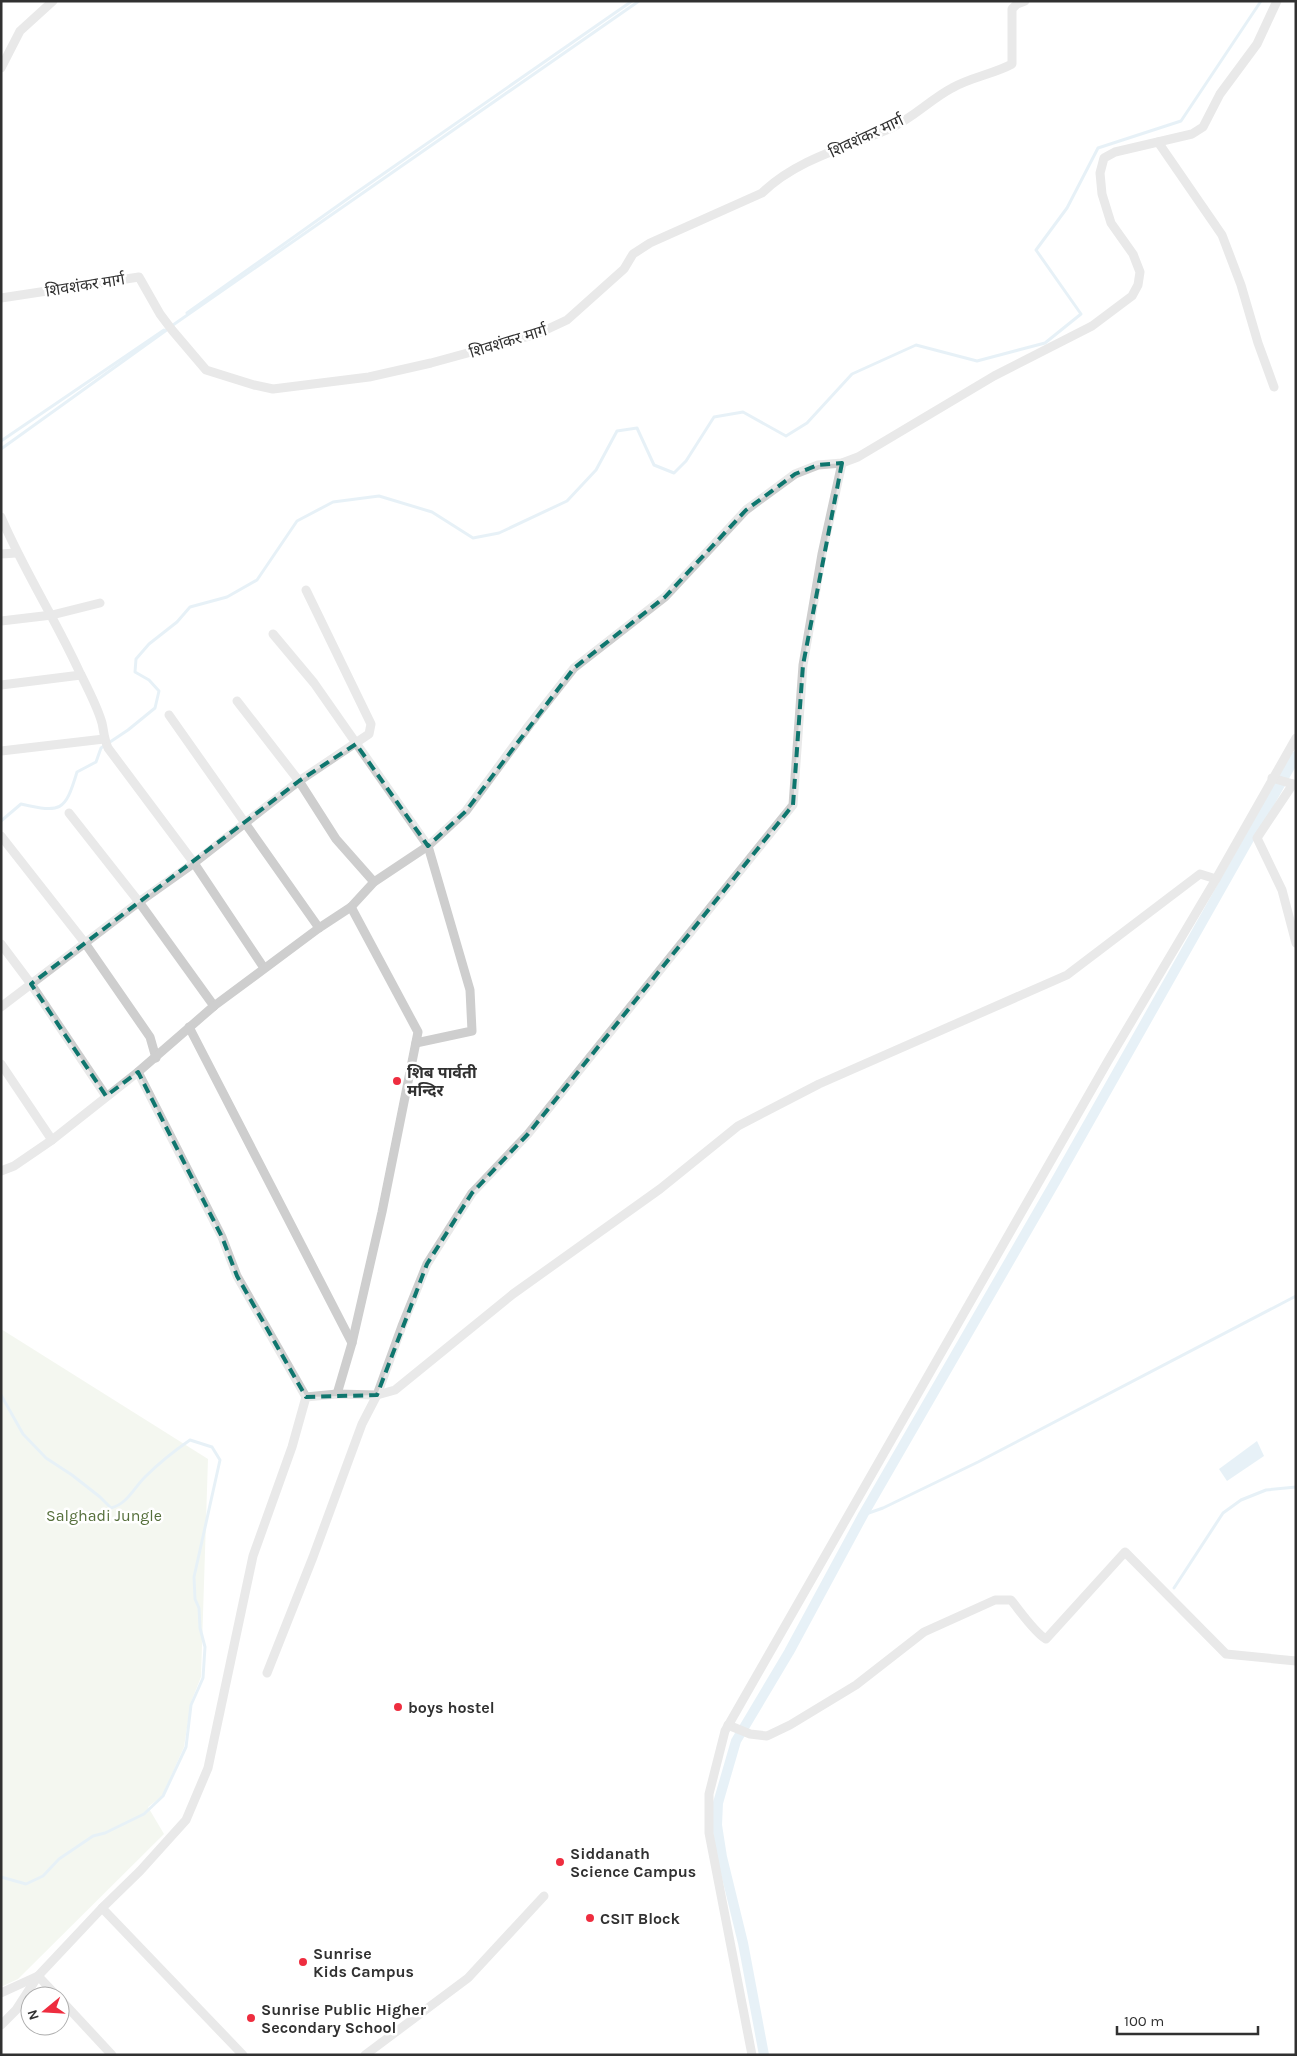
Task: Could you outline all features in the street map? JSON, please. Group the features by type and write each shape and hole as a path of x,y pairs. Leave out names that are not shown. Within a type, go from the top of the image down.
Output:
{"street":[{"path":"1,68 20,31 53,1"},
{"name":"शिवशंकर मार्ग","path":"1,298 140,277 172,330 206,370 254,385 273,388 369,377 432,363 537,334 567,320 624,269 633,254 650,243 762,193 774,181 802,164 894,127 949,89 968,79 1006,68 1012,64 1012,9 1017,4 1025,1"},
{"path":"1,1171 14,1166 52,1140 156,1058 214,1006 319,928 352,906 374,882 428,846 466,812 530,724 574,668 665,597 746,510 795,474 818,465 842,463 858,457 994,376 1092,326 1132,296 1138,285 1140,272 1132,254 1111,222 1102,194 1100,173 1104,158 1115,152 1192,134 1202,127 1220,94 1256,44 1277,1"},
{"path":"1158,142 1222,236 1241,285 1258,343 1274,387"},
{"path":"267,1672 313,1557 362,1424 378,1395 402,1326 427,1264 472,1193 528,1134 793,805 803,665 822,554 842,463"},
{"path":"1,517 16,552 52,615 81,675 102,724 104,739 108,748 194,863 264,968"},
{"path":"1,554 16,552"},
{"path":"1,1007 138,902 194,863 299,781 369,734 371,724 306,590"},
{"path":"1,621 52,615 100,603"},
{"path":"273,634 314,683 428,846 470,990 472,1031 416,1043"},
{"path":"1,685 81,675"},
{"path":"237,701 299,781 336,839 374,882"},
{"path":"169,715 319,928"},
{"path":"752,2055 709,1833 710,1794 725,1731 731,1726 1108,1061 1275,779 1296,738"},
{"path":"1,751 104,739"},
{"path":"1275,779 1293,784 1257,838 1282,890 1296,943"},
{"path":"69,813 138,902 214,1006"},
{"path":"1,836 85,943 150,1037 156,1058"},
{"path":"306,1397 337,1394 378,1395 395,1390 513,1294 660,1189 738,1126 819,1084 1067,975 1200,874 1216,878"},
{"path":"337,1394 352,1343 382,1212 418,1032 352,906"},
{"path":"1,944 31,984 106,1096"},
{"path":"189,1027 352,1343"},
{"path":"1,1064 52,1140"},
{"path":"1,2024 16,2010 38,1976 140,1871 186,1820 210,1759 253,1556 292,1446 306,1397 237,1276 222,1237 138,1072"},
{"path":"731,1726 744,1732 767,1736 790,1725 856,1685 924,1632 995,1600 1011,1600 1025,1615 1038,1634 1046,1639 1125,1552 1226,1654 1296,1661"},
{"path":"365,2055 468,1978 544,1896"},
{"path":"102,1908 243,2055"},
{"path":"1,1993 38,1976"},
{"path":"38,1976 48,1986"},
{"path":"70,2011 106,2052"}],"highlighted area":[{"path":"842,463 803,665 793,805 528,1134 472,1193 427,1264 377,1395 306,1397 237,1276 222,1237 138,1072 106,1096 31,984 299,781 356,744 428,846 466,811 574,668 665,597 746,510 795,474 818,465"}],"green space":[{"name":"Salghadi Jungle","path":"1,1329 208,1459 201,1677 191,1702 184,1747 162,1796 148,1807 164,1834 18,1979 1,1987"}],"water":[{"path":"1257,1441 1264,1456 1227,1481 1219,1469"}],"waterway":[{"path":"187,313 632,1"},
{"path":"173,325 639,1"},
{"path":"1,821 21,804 53,808 65,802 77,772 96,762 101,748 128,730 155,708 159,691 149,680 135,672 136,659 149,644 177,622 190,607 227,597 257,580 297,521 333,502 379,496 432,512 473,538 499,533 567,501 596,470 617,431 637,428 654,465 674,473 686,461 714,417 743,412 786,436 807,423 852,374 916,345 977,361 1045,343 1081,314 1036,250 1067,208 1098,148 1181,121 1261,1"},
{"path":"1,449 168,329"},
{"path":"1,441 164,330"},
{"path":"764,2055 743,1943 722,1857 717,1825 718,1803 736,1741 789,1652 863,1515 1058,1177 1296,756"},
{"path":"863,1515 883,1508 978,1462 1296,1296"},
{"path":"1,1395 23,1434 46,1458 72,1475 111,1508 126,1500 150,1472 190,1440 212,1447 220,1460 194,1577 195,1599 199,1608 200,1628 205,1647 203,1678 191,1705 186,1747 163,1796 144,1814 105,1833 93,1836 59,1859 43,1876 26,1884 1,1877"},
{"path":"1174,1588 1223,1513 1241,1500 1266,1490 1296,1487"}],"place":[{"name":"शिब पार्वती मन्दिर","path":"397,1081"},
{"name":"boys hostel","path":"398,1707"},
{"name":"Siddanath Science Campus","path":"560,1862"},
{"name":"CSIT Block","path":"590,1918"},
{"name":"Sunrise Kids Campus","path":"303,1962"},
{"name":"Sunrise Public Higher Secondary School","path":"251,2018"}]}
